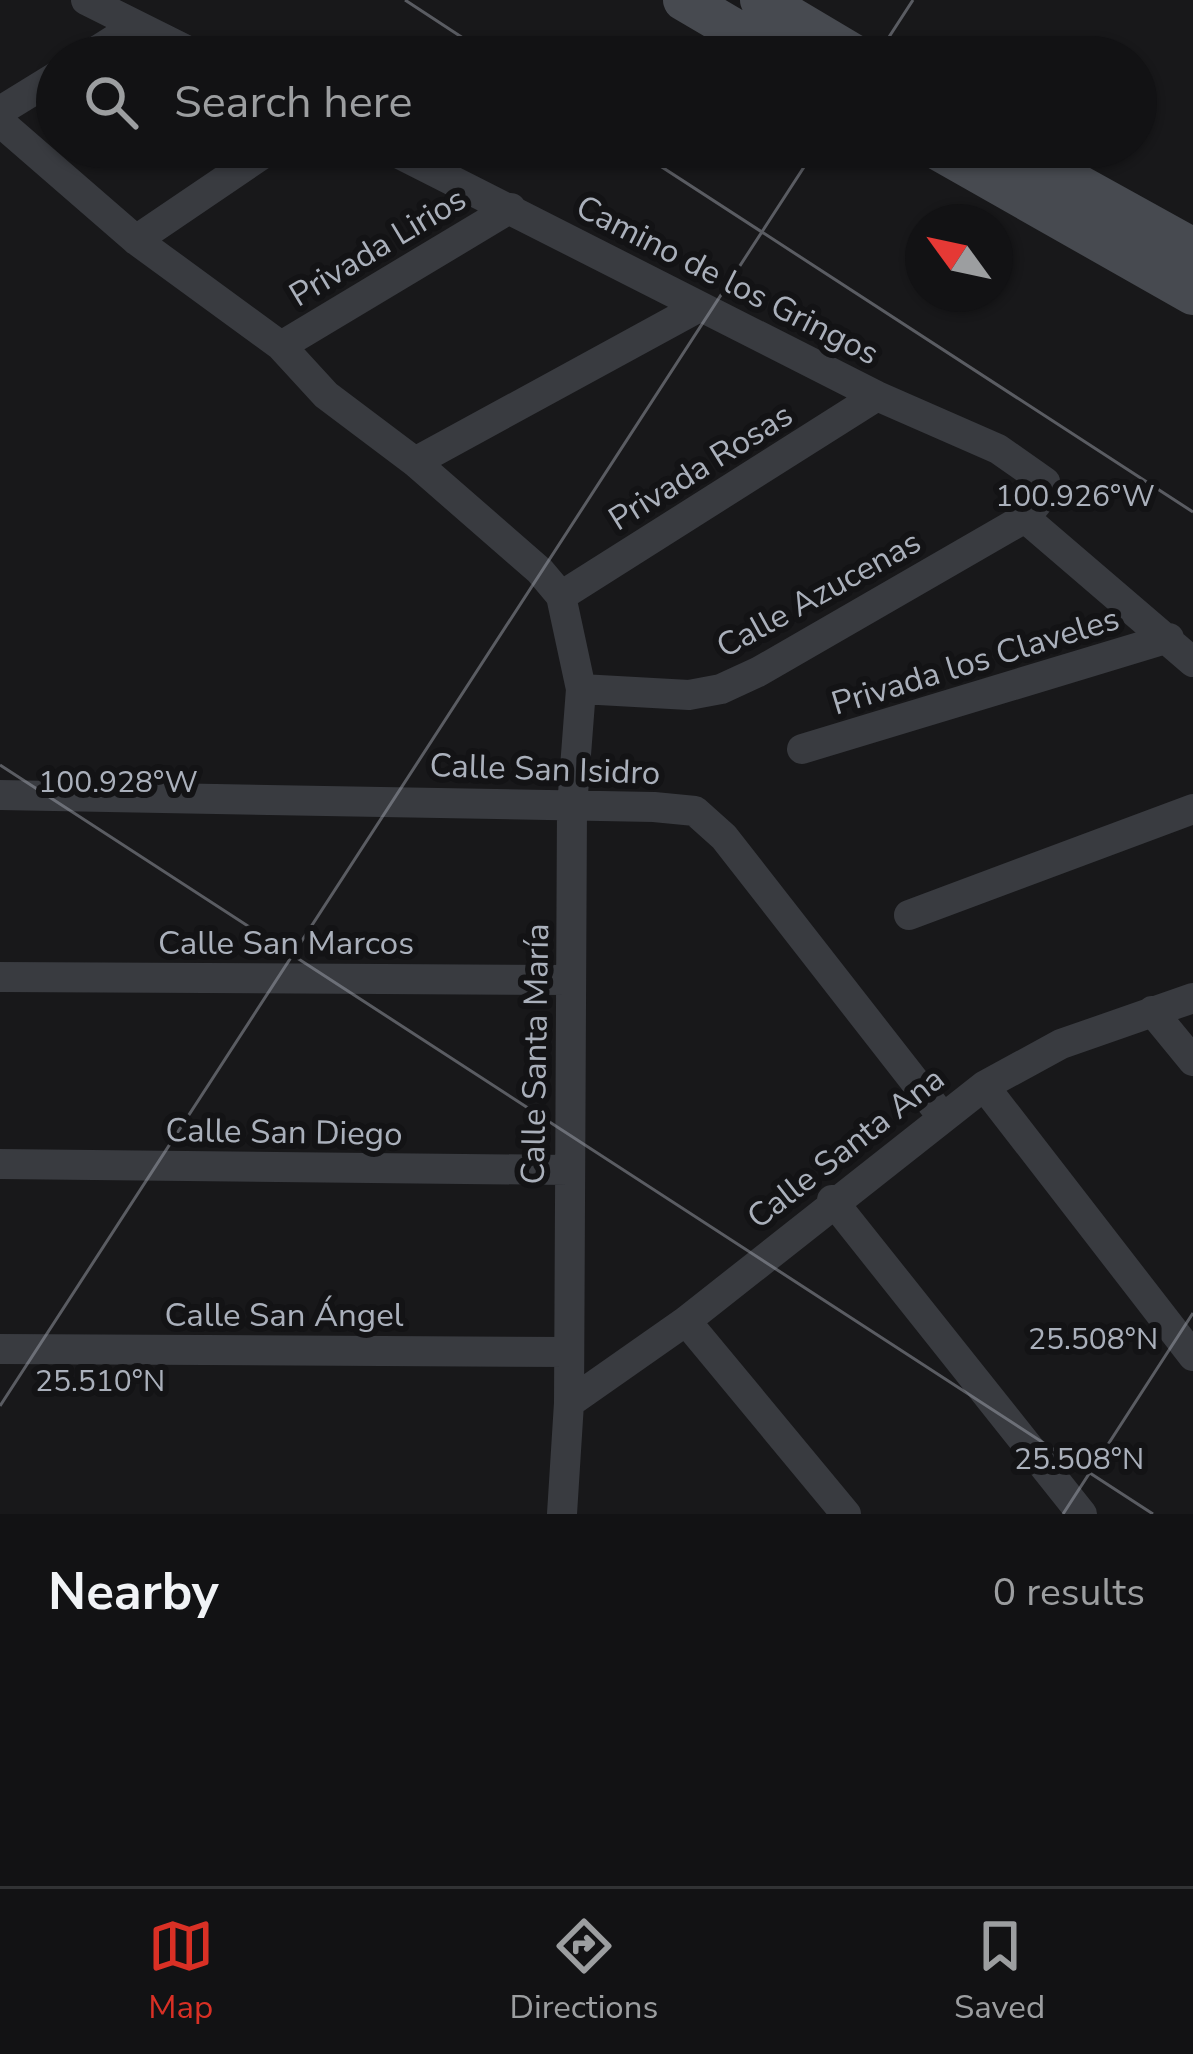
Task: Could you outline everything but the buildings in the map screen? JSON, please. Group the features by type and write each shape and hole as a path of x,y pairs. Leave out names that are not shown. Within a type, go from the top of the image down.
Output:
{"main road":[{"path":"684,0 745,36"},
{"path":"761,0 821,36"},
{"path":"971,168 1193,294"},
{"path":"1047,168 1193,249"}],"street":[{"path":"86,0 157,36"},
{"path":"120,36 136,26"},
{"path":"0,111 36,89"},
{"path":"0,122 36,153"},
{"path":"53,168 136,240 281,346 326,395 415,463 540,571 561,596"},
{"path":"136,240 242,168"},
{"name":"Camino de los Gringos","path":"429,168 877,396 1038,472 1045,490 1025,518"},
{"name":"Privada Lirios","path":"281,346 511,208"},
{"path":"415,463 699,307"},
{"name":"Privada Rosas","path":"561,596 877,396"},
{"path":"1025,518 1193,662"},
{"name":"Calle Azucenas","path":"581,689 689,695 721,688 758,672 1025,518"},
{"name":"Calle Santa María","path":"561,596 581,689 572,807 569,1403 562,1514"},
{"name":"Privada los Claveles","path":"802,749 1168,638"},
{"name":"Calle San Isidro","path":"0,794 682,809 711,822 941,1115"},
{"path":"909,915 1193,809"},
{"name":"Calle San Marcos","path":"0,977 571,980"},
{"name":"Calle Santa Ana","path":"569,1403 686,1321 832,1200 984,1086 1061,1044 1193,998"},
{"path":"1152,1011 1193,1061"},
{"path":"984,1086 1193,1356"},
{"name":"Calle San Diego","path":"0,1164 568,1170"},
{"path":"832,1200 1082,1514"},
{"path":"686,1321 846,1514"},
{"name":"Calle San Ángel","path":"0,1349 568,1352"}]}
